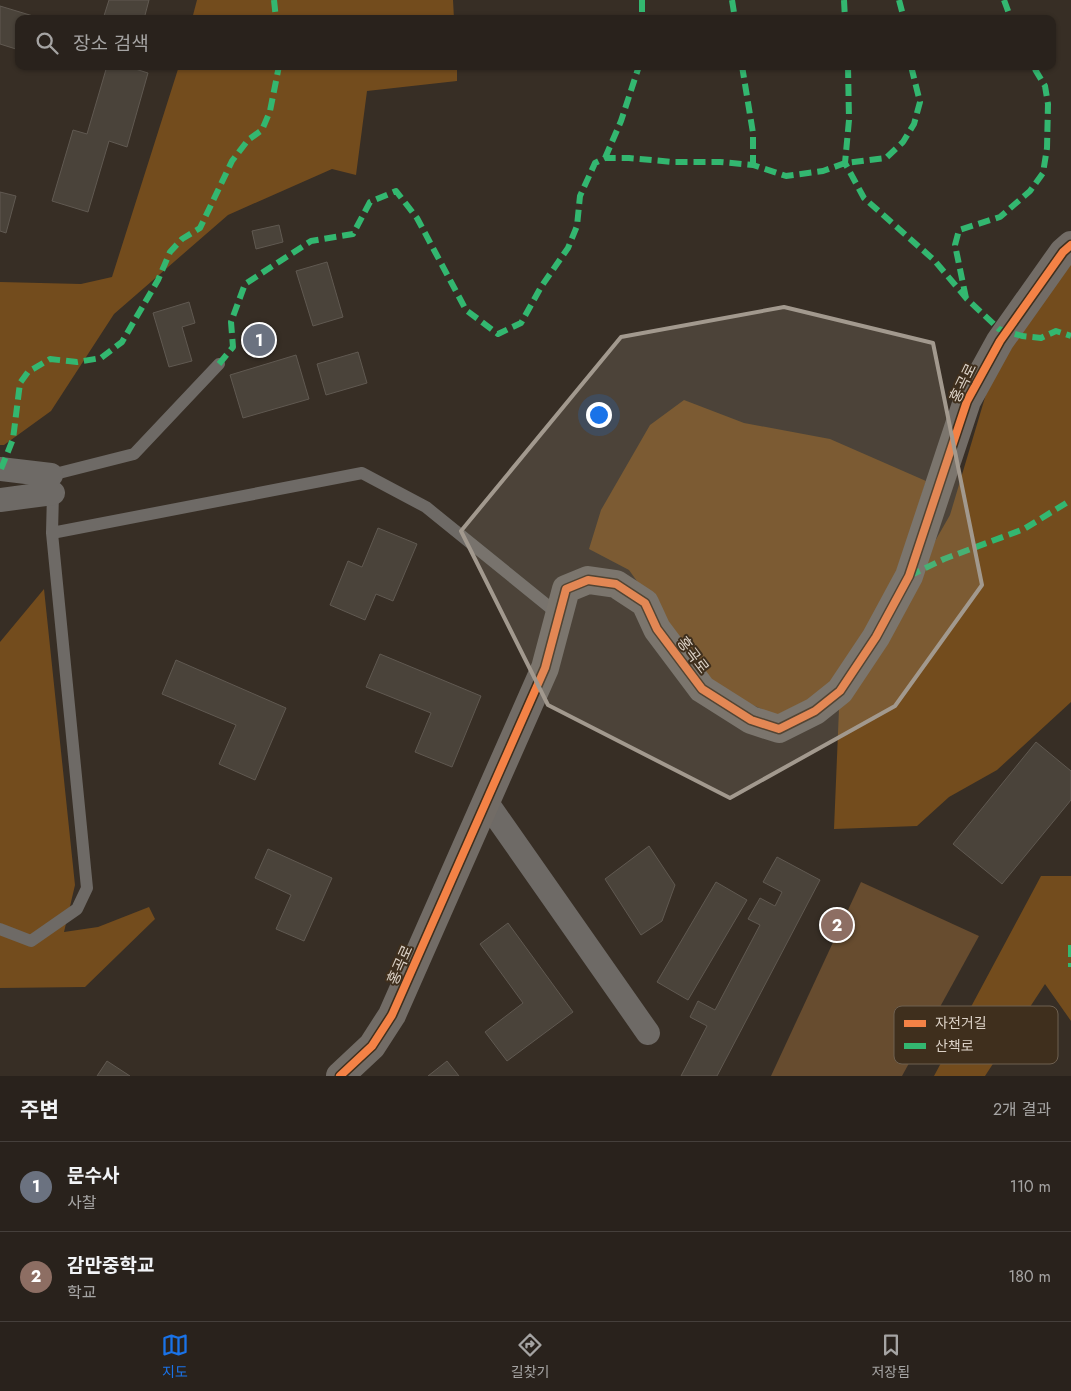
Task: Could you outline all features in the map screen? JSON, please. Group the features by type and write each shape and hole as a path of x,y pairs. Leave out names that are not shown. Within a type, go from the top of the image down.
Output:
{"street":[{"name":"홍곡로","path":"340,1076 372,1046 392,1015 545,668 566,589 588,580 616,584 645,603 657,629 702,689 751,720 779,729 815,711 840,692 876,637 908,576 967,401 1000,341 1063,252 1071,245"},
{"path":"0,469 52,484"},
{"path":"0,500 52,484"},
{"path":"487,803 648,1033"}],"lane":[{"path":"0,930 31,941 77,909 87,888 52,533 52,484 134,454 219,364"},
{"path":"52,533 362,473 426,507 558,614"}],"highlighted area":[{"path":"784,307 933,343 982,585 895,706 730,798 548,705 461,531 621,337"}],"shaded area":[{"path":"197,0 453,0 454,15 193,15"},
{"path":"178,70 457,70 457,81 367,91 356,175 332,169 228,215 114,314 51,411 4,445 0,445 0,282 81,284 112,277"},
{"path":"1071,263 1071,702 997,770 949,797 917,826 834,829 839,709 950,515 989,384 1050,283"},
{"path":"684,400 744,423 830,439 926,481 898,572 839,676 787,720 713,688 629,570 589,549 601,510 650,425"},
{"path":"44,589 75,885 64,932 98,927 149,907 155,919 85,987 0,988 0,642"},
{"path":"1041,876 1071,876 1071,1021 1045,984 1031,1006 971,1006"},
{"path":"861,882 979,936 940,1006 894,1006 894,1064 909,1064 902,1076 771,1076"},
{"path":"940,1064 993,1064 985,1076 934,1076"}],"building":[{"path":"109,0 149,0 145,15 104,15"},
{"path":"0,6 30,15 15,15 15,49 0,44"},
{"path":"106,70 139,70 148,73 127,147 109,141 88,212 52,201 73,130 87,134"},
{"path":"0,192 16,196 6,233 0,231"},
{"path":"279,225 283,242 256,249 252,231"},
{"path":"327,262 343,317 313,326 296,271"},
{"path":"189,302 195,323 182,327 192,361 169,367 153,313"},
{"path":"358,352 367,383 326,395 317,364"},
{"path":"296,355 309,399 243,418 230,375"},
{"path":"378,528 417,544 393,601 376,594 365,620 330,605 348,561 362,567"},
{"path":"380,654 481,696 452,767 415,752 431,713 366,687"},
{"path":"176,660 286,708 255,780 219,764 236,725 162,694"},
{"path":"1036,742 1071,771 1071,800 1002,884 953,844"},
{"path":"649,846 675,885 662,921 641,935 605,879"},
{"path":"268,849 332,878 304,941 276,929 291,895 255,878"},
{"path":"777,857 820,880 717,1076 681,1076 707,1026 690,1017 698,1001 715,1010 760,925 748,919 760,898 775,906 782,892 763,882"},
{"path":"716,882 747,900 688,1000 657,982"},
{"path":"508,923 573,1012 507,1061 485,1032 523,1003 480,944"},
{"path":"107,1061 130,1076 97,1076"},
{"path":"447,1061 459,1076 428,1076"}],"marked path":[{"path":"274,0 276,15"},
{"path":"642,0 642,15"},
{"path":"732,0 734,15"},
{"path":"844,0 845,15"},
{"path":"899,0 903,15"},
{"path":"1004,0 1010,15"},
{"path":"1,469 13,439 20,383 28,372 50,359 77,362 101,358 122,342 158,280 170,252 182,239 200,228 232,161 248,140 262,130 270,111 278,70"},
{"path":"605,158 621,121 638,70"},
{"path":"743,70 753,133 753,165"},
{"path":"848,70 849,120 845,163 864,198 934,260 967,299 999,329 1022,336 1041,338 1056,331 1071,336"},
{"path":"219,364 233,347 231,322 245,284 311,241 353,234 370,202 396,191 417,218 466,310 498,334 521,323 541,287 568,248 577,226 580,196 595,163 605,158 673,162 720,162 753,165 786,176 823,171 845,163 886,158 903,142 914,124 920,102 912,70"},
{"path":"966,298 955,245 959,230 1000,217 1030,191 1043,173 1047,148 1048,104 1045,86 1035,70"},
{"path":"909,576 944,559 1024,529 1071,500"},
{"path":"1071,945 1071,967"}],"cycle path":[{"path":"340,1076 372,1046 392,1015 545,668 566,589 588,580 616,584 645,603 657,629 702,689 751,720 779,729 815,711 840,691 876,637 909,576 967,401 1000,341 1063,252 1071,245"}],"place":[{"name":"문수사","path":"259,340"},
{"name":"감만중학교","path":"837,925"}]}
